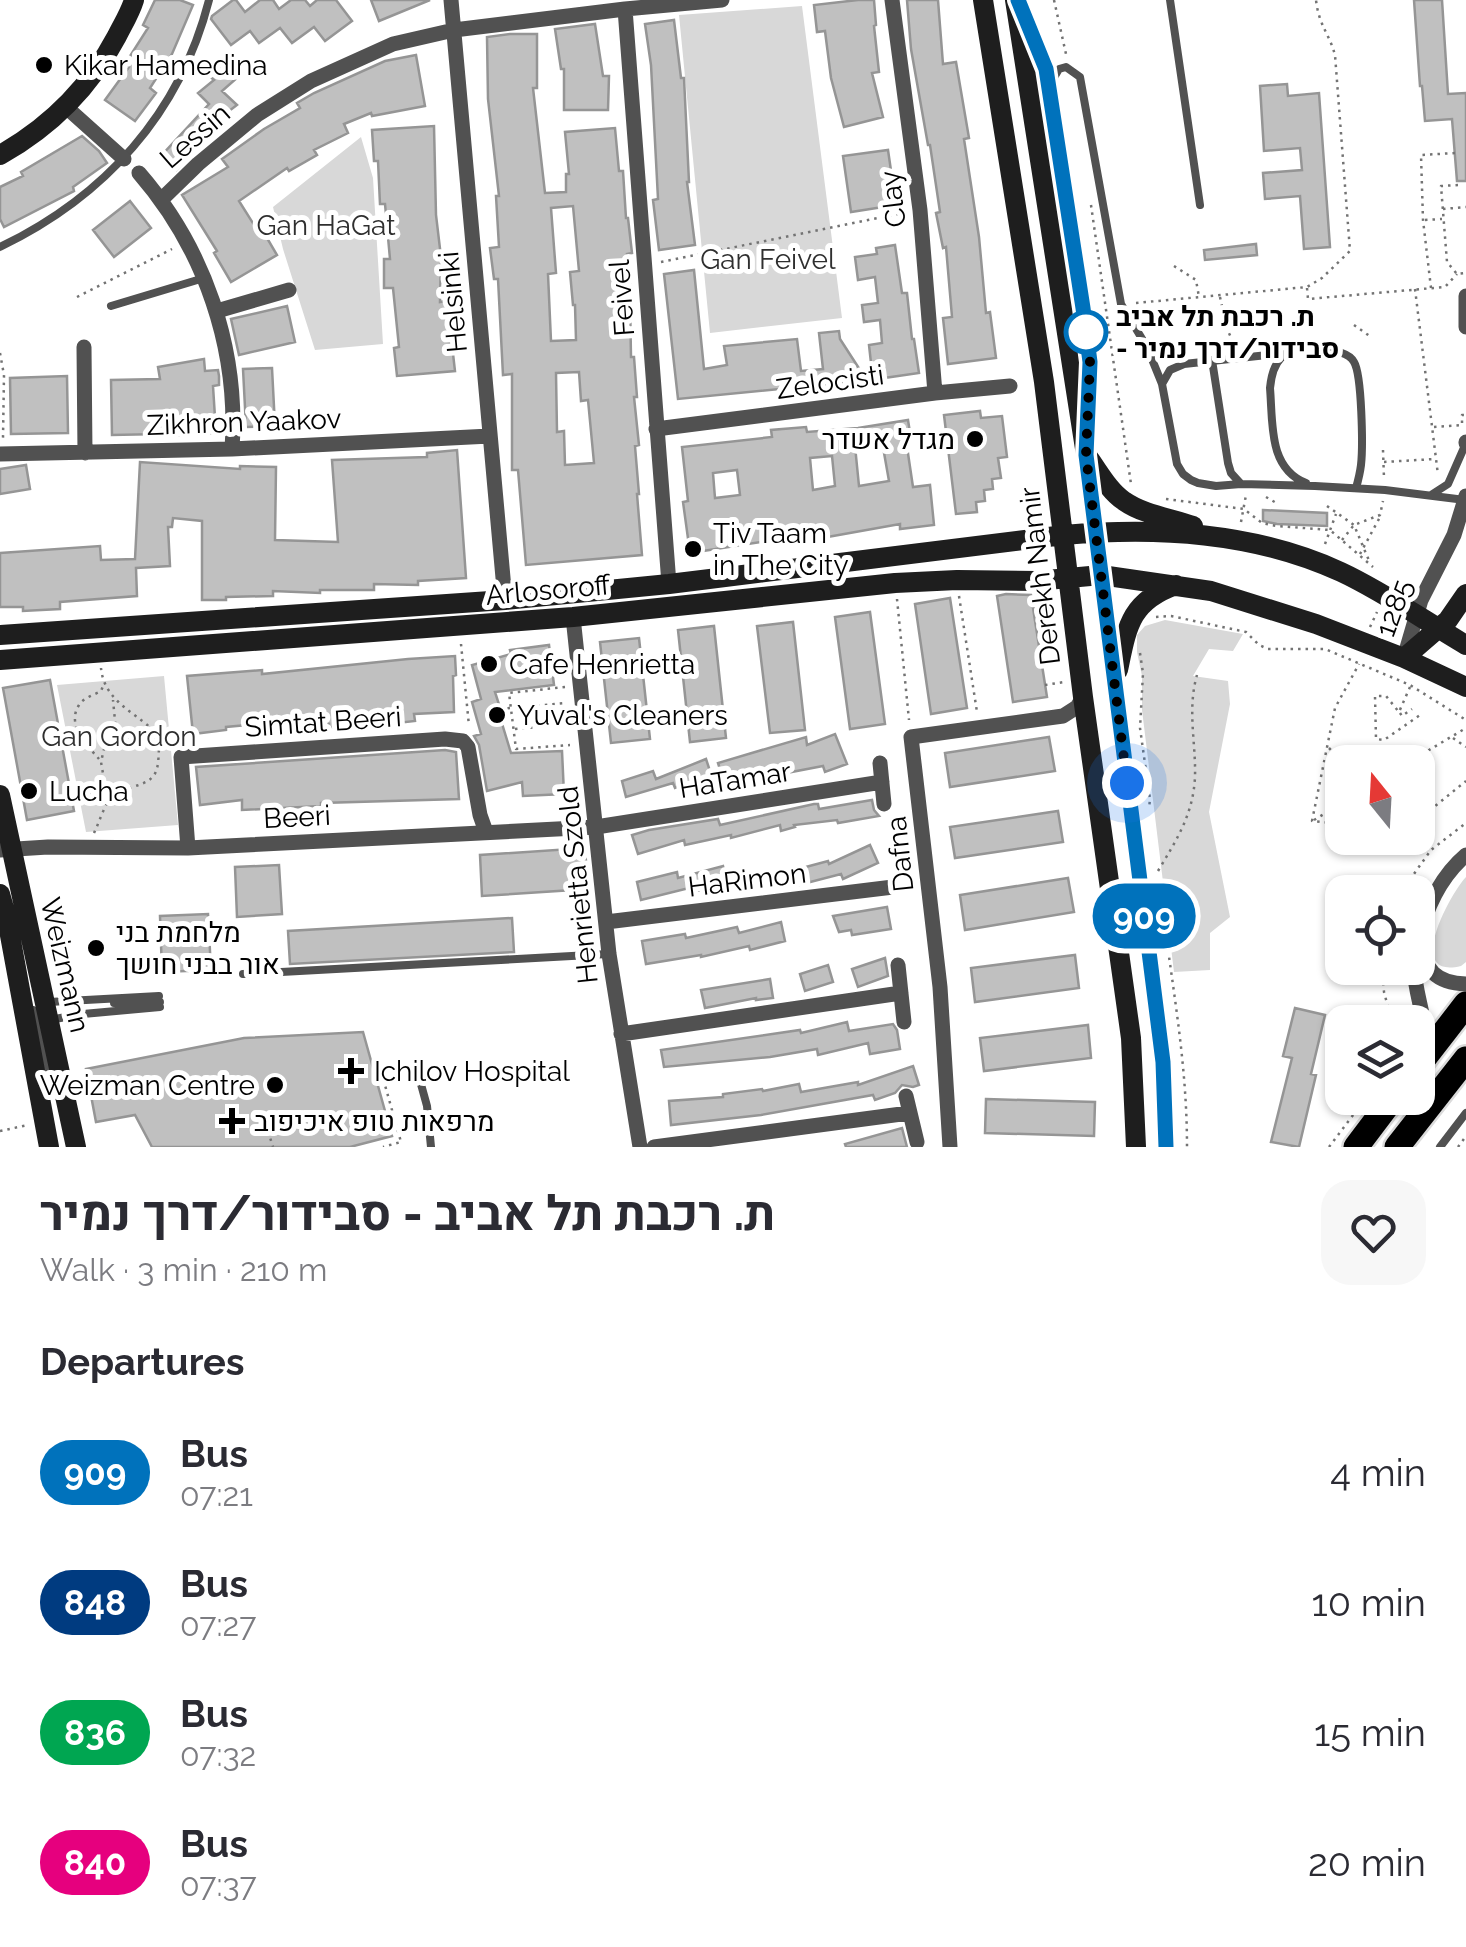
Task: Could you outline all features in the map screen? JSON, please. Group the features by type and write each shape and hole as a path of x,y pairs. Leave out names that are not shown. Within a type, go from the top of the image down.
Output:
{"main road":[{"path":"1435,1043 1466,1004"},
{"path":"1397,1147 1466,1059"},
{"path":"1356,1147 1380,1115"}],"street":[{"path":"0,155 24,142 66,107 104,61 134,0"},
{"name":"Helsinki","path":"451,0 505,600"},
{"name":"Lessin","path":"162,199 257,115 311,81 393,44 454,30 722,0"},
{"name":"Clay","path":"892,0 920,210 936,393"},
{"name":"Derekh Namir","path":"983,0 1044,382 1082,697 1131,1038 1136,1147"},
{"path":"1016,0 1086,455 1163,1062 1166,1147"},
{"name":"Feivel","path":"625,9 669,584"},
{"path":"66,107 124,159"},
{"path":"139,174 162,199 187,242 217,311 230,380 232,449"},
{"path":"217,311 289,290"},
{"path":"1466,296 1466,328"},
{"path":"84,347 85,452"},
{"name":"Zelocisti","path":"656,429 1010,386"},
{"name":"Zikhron Yaakov","path":"2,454 232,449 490,436"},
{"path":"1086,455 1110,489 1124,501 1230,539 1319,563 1361,582 1466,646"},
{"name":"1285","path":"1404,658 1421,600 1454,535 1466,498"},
{"name":"Arlosoroff","path":"0,635 505,600 1096,532 1150,531 1230,539"},
{"name":"Arlosoroff","path":"0,660 573,617 896,582 1036,581 1101,575 1211,591 1300,618 1361,655 1404,658 1466,687"},
{"path":"1115,687 1126,630 1133,617 1152,596 1176,585"},
{"name":"1285","path":"1404,658 1448,620 1466,594"},
{"name":"Henrietta Szold","path":"573,617 609,954 640,1147"},
{"path":"911,737 1068,714 1078,708 1082,697"},
{"name":"Dafna","path":"911,737 940,986 950,1147"},
{"path":"462,741 471,754 486,832"},
{"name":"Simtat Beeri","path":"188,848 181,757 462,741"},
{"path":"880,763 884,804"},
{"name":"HaTamar","path":"596,827 882,782"},
{"name":"Weizmann","path":"0,795 5,850 47,1011 76,1147"},
{"name":"Beeri","path":"5,850 188,848 596,827"},
{"path":"1435,893 1466,854"},
{"name":"HaRimon","path":"606,922 894,887"},
{"name":"Weizmann","path":"0,894 49,1147"},
{"path":"898,965 904,1022"},
{"path":"1435,975 1446,982 1466,984"},
{"path":"621,1034 902,993"},
{"path":"654,1147 908,1104 917,1142"}],"lane":[{"path":"0,247 67,209 124,159 184,71 209,0"},
{"path":"1016,0 1046,69 1049,86 1090,362 1086,455"},
{"path":"1170,0 1200,205"},
{"path":"1049,86 1059,69 1070,68 1080,77 1121,304 1162,384 1176,464 1184,474 1198,484 1216,486 1315,486 1466,498"},
{"path":"111,306 204,278"},
{"path":"1162,384 1164,376 1175,367 1196,361 1330,349 1347,353 1359,378 1362,461 1356,488"},
{"path":"1291,352 1280,359 1270,388 1276,448 1287,472 1315,486"},
{"path":"1212,360 1228,463 1231,473 1244,485"},
{"path":"1431,495 1448,484 1466,442"},
{"path":"7,919 30,995 50,1084"},
{"path":"243,974 609,954"},
{"path":"82,1000 160,1002 83,1014 47,1011 82,1000"},
{"path":"418,1077 432,1147"},
{"path":"1418,1118 1466,1078"},
{"path":"1440,1147 1464,1120"}],"path":[{"path":"1054,0 1070,68"},
{"path":"1121,304 1307,287 1350,251 1335,55 1320,24 1316,0"},
{"path":"1431,288 1421,156 1455,153"},
{"path":"1457,274 1447,262 1441,186 1458,185"},
{"path":"1089,194 1131,481 1130,494 1124,501"},
{"path":"1441,209 1466,207"},
{"path":"644,265 920,210"},
{"path":"1424,220 1442,218"},
{"path":"78,297 187,242"},
{"path":"1174,266 1196,280 1199,297"},
{"path":"1307,287 1308,299 1360,297 1445,287 1457,274 1466,273"},
{"path":"1415,290 1438,476"},
{"path":"1219,295 1227,329 1240,358"},
{"path":"1354,325 1371,337"},
{"path":"0,353 4,375 2,454"},
{"path":"1432,427 1462,425 1462,415 1466,415"},
{"path":"1384,462 1436,459"},
{"path":"1230,539 1244,510 1244,485"},
{"path":"1168,499 1244,510 1277,526 1330,530 1380,574"},
{"path":"1327,506 1354,525 1371,566"},
{"path":"1319,563 1336,512"},
{"path":"1359,555 1380,515"},
{"path":"957,580 979,728"},
{"path":"896,582 911,737"},
{"path":"1328,745 1336,708 1386,598"},
{"path":"1034,608 1071,603"},
{"path":"1149,618 1172,616 1246,632 1268,650 1325,649 1361,655 1466,720"},
{"path":"460,626 469,728 462,741"},
{"path":"1039,644 1075,638"},
{"path":"100,652 104,682 116,706 116,732 104,749 101,762 108,804"},
{"path":"1143,673 1140,728 1150,800 1148,814"},
{"path":"1154,858 1157,872 1186,825 1195,778 1191,704 1197,675"},
{"path":"101,762 78,735 76,709 101,691 104,682"},
{"path":"1399,712 1410,685"},
{"path":"582,693 535,688 509,693 516,748 587,744"},
{"path":"500,709 582,693"},
{"path":"87,848 116,792 147,783 156,772 159,746 155,732 111,694"},
{"path":"1412,708 1402,716 1386,696 1375,696 1376,739 1384,740 1424,713"},
{"path":"513,729 584,722"},
{"path":"1435,747 1466,728"},
{"path":"1451,737 1466,746"},
{"path":"1312,821 1325,761"},
{"path":"1435,807 1466,782"},
{"path":"1312,821 1325,813"},
{"path":"1312,821 1325,822"},
{"path":"1414,875 1431,850 1466,823"},
{"path":"1164,924 1185,1077 1187,1147"},
{"path":"375,1073 381,1071 400,1142 383,1147"},
{"path":"1330,1147 1354,1115"},
{"path":"0,1131 44,1122"},
{"path":"256,1132 267,1128 274,1147"},
{"path":"1458,1147 1466,1136"}],"green space":[{"name":"Gan Feivel","path":"802,6 842,318 710,333 679,15"},
{"name":"Gan HaGat","path":"361,137 373,178 383,344 315,350 273,207"},
{"path":"1165,620 1243,634 1233,651 1209,649 1193,676 1228,681 1230,704 1209,812 1230,917 1210,933 1210,970 1174,972 1137,652 1137,635 1145,626"},
{"name":"Gan Gordon","path":"164,676 178,825 86,832 57,685"},
{"path":"1466,877 1466,962 1444,967 1435,960 1435,938 1450,900"}],"building":[{"path":"155,0 180,0 193,5 172,54 150,88 156,93 135,121 105,100 129,67 125,64 148,28 143,25"},
{"path":"233,0 245,12 260,0 273,0 279,9 291,0 305,0 310,6 317,0 336,0 352,21 325,41 314,27 292,43 280,28 259,43 250,31 231,45 211,19"},
{"path":"371,0 430,0 379,21"},
{"path":"874,0 879,72 872,73 883,117 844,127 831,78 825,31 817,32 814,5"},
{"path":"907,0 938,0 943,64 956,62 969,138 964,139 986,313 990,312 996,358 948,364 943,318 952,317 946,247 943,248 936,213 940,212 911,49"},
{"path":"1414,0 1442,0 1448,94 1466,93 1466,181 1457,181 1452,119 1425,121"},
{"path":"674,20 684,78 687,182 695,245 659,250 653,200 658,199 651,65 645,24"},
{"path":"595,24 603,76 609,76 608,110 564,110 564,69 555,29"},
{"path":"537,34 537,88 533,88 545,193 566,192 569,174 565,132 615,128 632,253 627,254 642,555 526,565 518,470 512,470 512,374 503,375 498,279 494,279 490,248 499,247 499,196 488,99 487,37","holes":["573,206 579,271 570,272 576,340 551,341 548,274 556,273 551,208","579,372 581,401 588,400 594,463 565,465 564,431 557,432 556,373"]},
{"path":"416,55 425,106 372,116 371,113 344,124 348,133 314,150 317,155 289,171 287,168 239,201 277,255 231,282 214,253 217,251 182,195 228,167 222,159 300,108 297,103 385,61"},
{"path":"219,60 238,77 222,91 237,105 212,124 216,128 176,170 161,156 209,104 198,93 214,80 205,72"},
{"path":"1287,84 1288,96 1319,93 1330,247 1304,249 1300,196 1265,199 1263,173 1302,170 1300,148 1264,151 1260,86"},
{"path":"434,126 440,302 447,301 455,371 397,376 394,348 399,347 393,288 384,288 384,259 390,259 385,204 380,204 372,130"},
{"path":"82,136 107,163 73,187 74,191 4,227 0,219 0,187"},
{"path":"888,150 896,205 851,212 843,156"},
{"path":"130,201 151,228 114,257 93,230"},
{"path":"1256,244 1257,255 1205,260 1204,250"},
{"path":"895,245 919,373 884,378 883,370 872,372 869,345 882,343 880,320 864,322 862,305 878,303 875,277 858,280 855,257 877,254 876,248"},
{"path":"694,270 704,369 727,365 724,346 797,339 801,371 823,369 819,333 839,331 862,373 851,374 852,382 678,399 664,274"},
{"path":"287,306 295,342 239,355 231,319"},
{"path":"204,359 205,371 218,370 219,376 219,385 213,386 216,433 112,435 111,380 160,379 158,367"},
{"path":"272,368 275,426 246,427 243,369"},
{"path":"67,376 68,433 11,434 10,378"},
{"path":"980,411 981,418 1002,416 1007,457 998,458 1001,478 992,479 993,489 984,490 985,501 976,502 977,512 956,514 944,415"},
{"path":"908,420 911,439 906,440 913,487 930,485 934,525 900,529 900,524 794,543 793,537 690,553 683,502 688,501 682,447 772,437 771,430 858,428","holes":["879,444 879,448 883,447 889,481 859,486 855,446","832,456 835,486 813,490 810,458","737,470 740,495 715,498 713,473"]},
{"path":"457,450 466,578 418,581 418,585 374,584 374,590 273,591 273,596 202,600 202,521 173,518 172,527 168,527 170,566 136,568 137,596 60,602 60,609 23,611 23,607 0,607 0,553 100,546 101,560 135,559 140,462 240,469 276,467 275,540 338,542 332,460 427,457 427,453"},
{"path":"26,465 30,489 0,494 0,469"},
{"path":"1263,510 1327,513 1327,526 1263,521"},
{"path":"1031,595 1047,697 1013,702 997,596"},
{"path":"950,598 967,708 931,714 915,604"},
{"path":"870,612 885,724 850,729 835,617"},
{"path":"793,622 805,730 770,733 757,626"},
{"path":"714,626 726,738 690,742 678,630"},
{"path":"639,638 650,739 611,743 600,642"},
{"path":"549,645 554,685 495,692 511,753 562,751 564,794 523,796 522,782 487,791 474,736 481,734 472,702 481,699 472,665 511,654 510,650"},
{"path":"455,656 454,712 414,714 415,721 379,725 329,728 329,724 281,729 281,722 193,734 187,676 262,670 262,674"},
{"path":"50,680 74,811 27,820 3,688"},
{"path":"835,734 847,764 825,772 823,766 776,775 774,767 724,782 718,763 806,737 807,745"},
{"path":"1049,737 1055,771 950,787 945,753"},
{"path":"456,752 459,799 242,810 242,800 200,805 196,767"},
{"path":"706,759 711,774 675,788 673,783 626,797 622,781 653,771 656,779"},
{"path":"872,800 879,816 794,825 781,831 780,825 685,845 684,840 638,854 632,835 718,819 720,825 814,804 819,809"},
{"path":"1058,811 1063,842 955,858 950,827"},
{"path":"870,845 878,863 843,879 841,874 795,886 791,871 828,861 829,864"},
{"path":"585,848 588,889 482,896 480,855"},
{"path":"279,865 282,914 237,917 235,867"},
{"path":"723,866 727,883 641,900 637,882 677,872 678,878"},
{"path":"1068,878 1074,912 965,930 960,895"},
{"path":"887,907 891,929 852,935 851,930 839,932 833,916"},
{"path":"208,914 211,970 162,972 160,916"},
{"path":"512,918 514,952 290,964 288,931"},
{"path":"781,922 785,941 750,950 749,946 646,964 642,941 685,934 686,938 737,927 739,933"},
{"path":"1075,955 1079,988 975,1002 971,968"},
{"path":"885,958 888,976 858,987 852,969"},
{"path":"828,965 833,982 805,991 800,974"},
{"path":"770,979 773,998 705,1008 701,990"},
{"path":"1295,1008 1325,1015 1299,1147 1271,1142 1292,1058 1283,1056"},
{"path":"847,1022 849,1031 893,1024 900,1049 870,1054 868,1043 818,1055 817,1049 664,1067 661,1050 800,1030 801,1033"},
{"path":"1088,1025 1091,1058 984,1071 980,1038"},
{"name":"Weizman Centre","path":"363,1032 392,1136 350,1147 152,1147 135,1115 96,1122 86,1069 244,1038"},
{"path":"913,1066 919,1085 902,1085 895,1093 875,1100 873,1095 761,1115 671,1125 669,1101 723,1097 799,1084 801,1092 858,1085"},
{"path":"986,1099 1095,1102 1094,1136 985,1133"},
{"path":"902,1128 907,1147 845,1144"}],"bus line":[{"name":"909","path":"1018,0 1046,69 1090,362 1086,455 1163,1062 1166,1147"}],"place":[{"name":"Kikar Hamedina","path":"44,65"},
{"name":"ת. רכבת תל אביב - סבידור/דרך נמיר","path":"1086,332"},
{"name":"מגדל אשדר","path":"975,439"},
{"name":"Tiv Taam in The City","path":"693,549"},
{"name":"Cafe Henrietta","path":"489,664"},
{"name":"Yuval's Cleaners","path":"497,715"},
{"name":"Lucha","path":"29,791"},
{"name":"מלחמת בני אור בבני חושך","path":"96,948"},
{"name":"Ichilov Hospital","path":"351,1071"},
{"name":"Weizman Centre","path":"275,1085"},
{"name":"מרפאות טופ איכיפוב","path":"232,1121"}],"route":[{"path":"1086,332 1090,362 1086,455 1127,783"}]}
